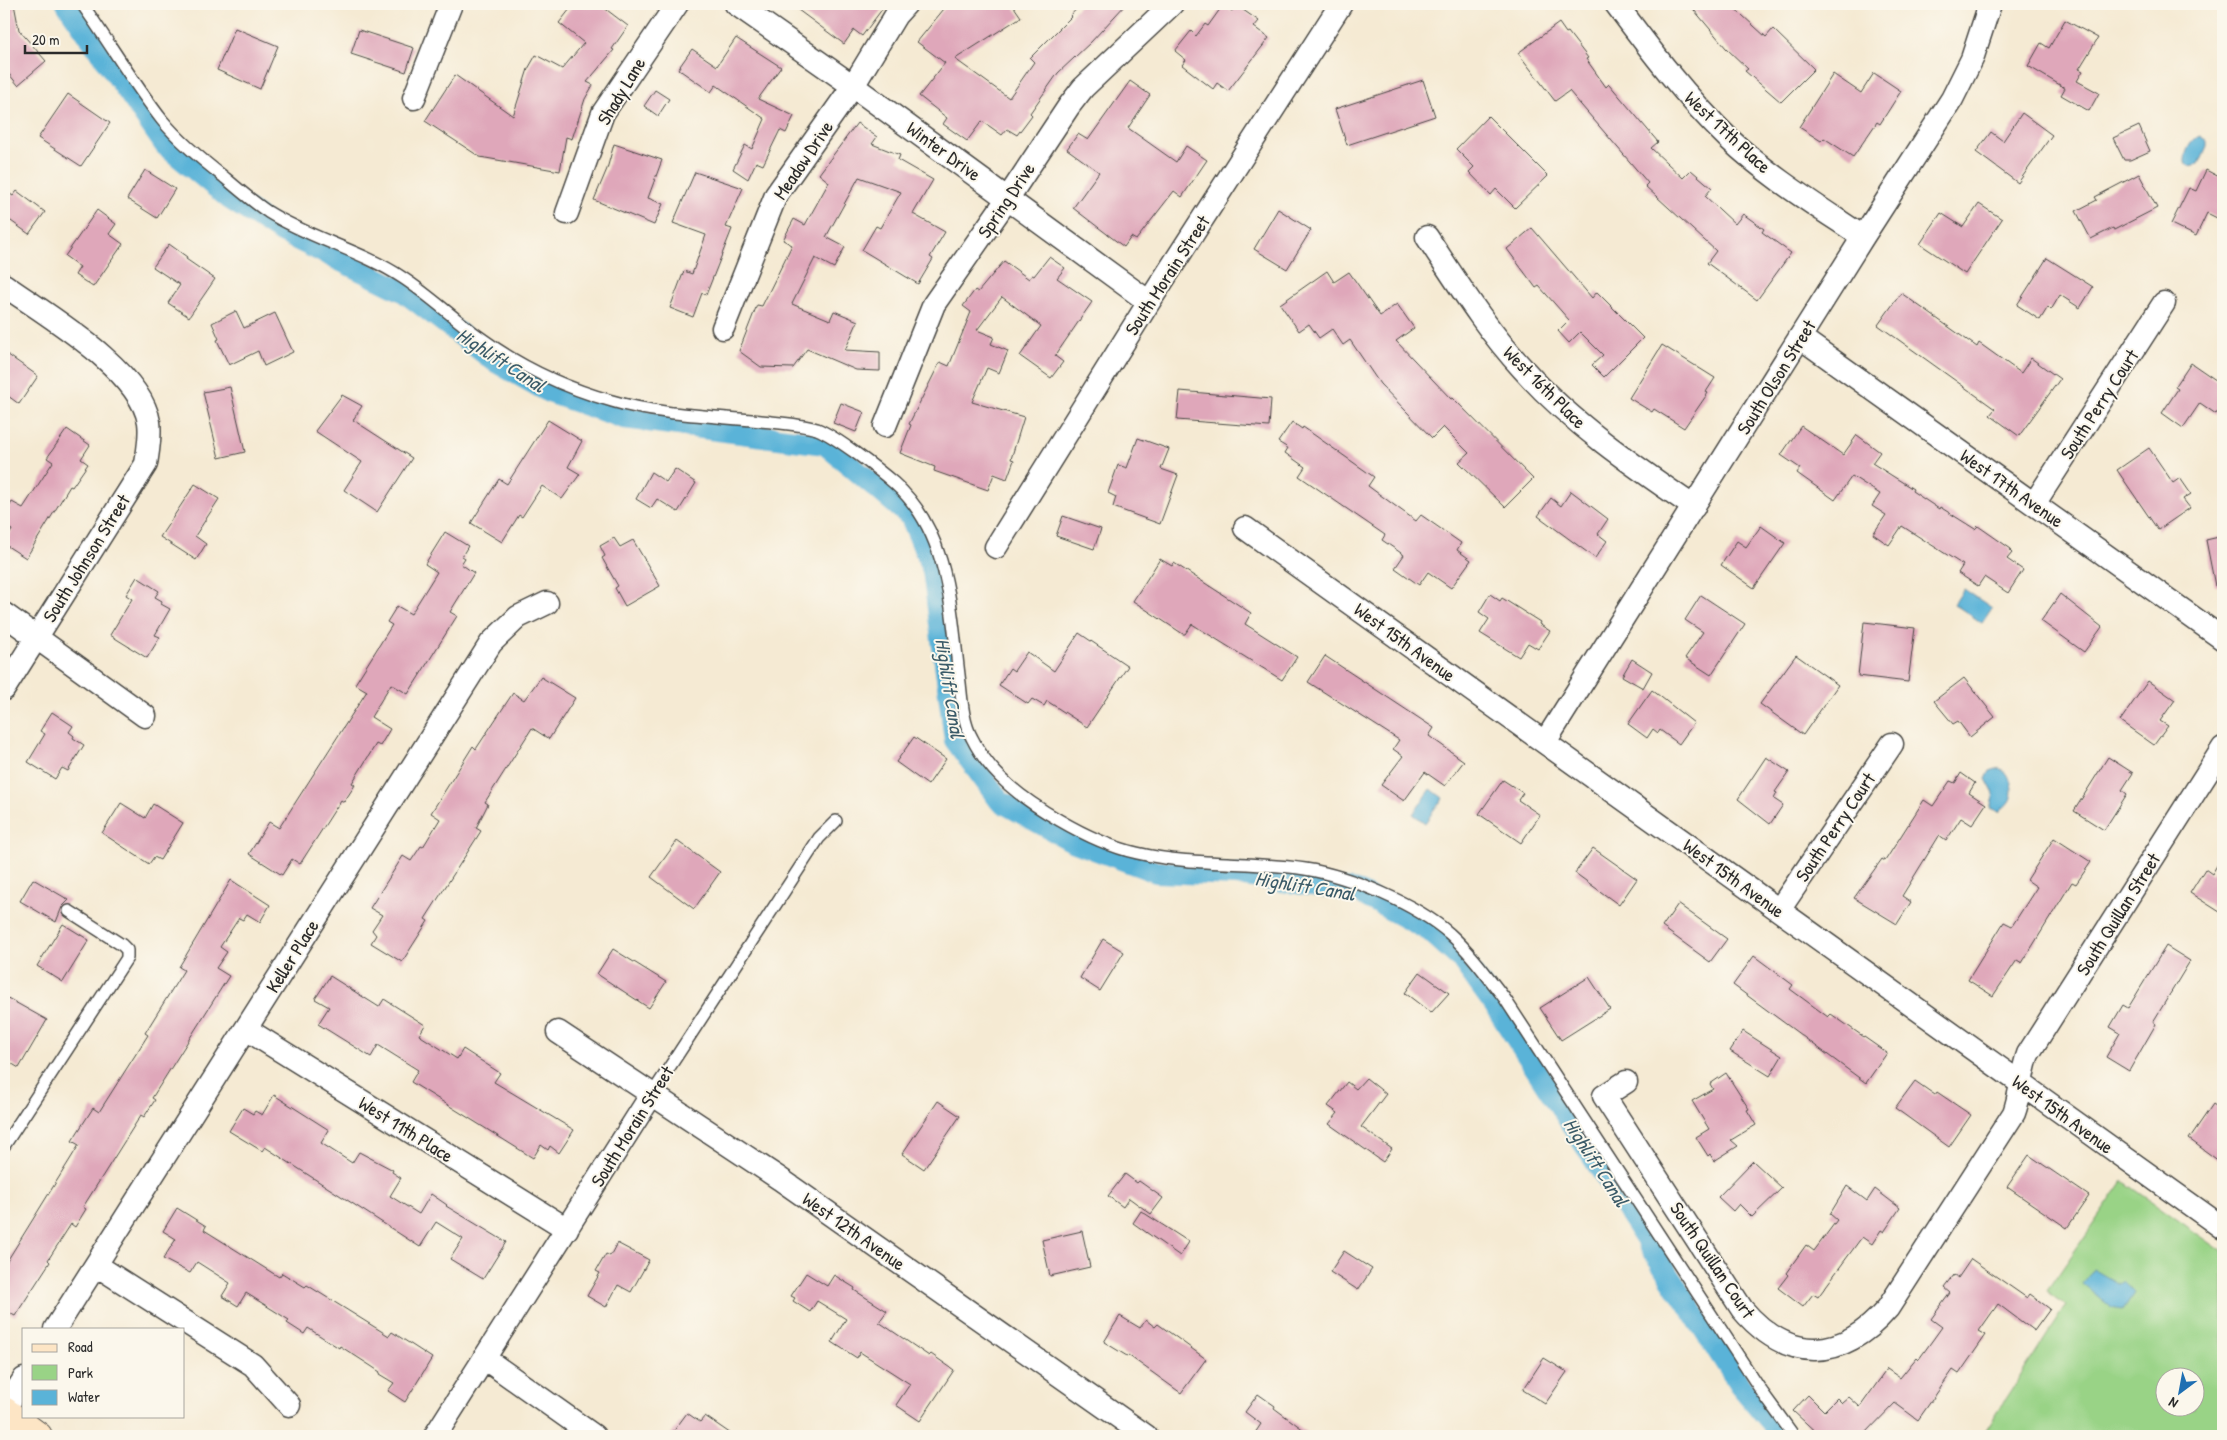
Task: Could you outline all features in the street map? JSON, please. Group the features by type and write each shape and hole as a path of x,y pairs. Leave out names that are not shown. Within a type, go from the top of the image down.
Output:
{"main road":[{"path":"4,1411 38,1436"}],"street":[{"path":"414,98 451,4"},
{"name":"Shady Lane","path":"567,213 603,114 677,4"},
{"name":"Winter Drive","path":"736,4 853,86 1150,302"},
{"name":"Meadow Drive","path":"723,328 776,195 853,86 896,15 906,4"},
{"name":"Spring Drive","path":"885,426 934,304 1008,198 1068,106 1083,88 1172,4"},
{"name":"South Morain Street","path":"996,547 1341,4"},
{"name":"West 17th Place","path":"1616,4 1689,98 1729,139 1772,174 1863,238"},
{"name":"South Olson Street","path":"1545,742 1952,100 1972,59 1990,4"},
{"name":"West 16th Place","path":"1426,237 1487,324 1523,369 1560,406 1608,446 1694,507"},
{"name":"South Johnson Street","path":"4,285 111,362 135,389 149,421 150,442 146,464 4,689"},
{"name":"South Perry Court","path":"2034,504 2164,303"},
{"name":"West 17th Avenue","path":"1801,338 2223,639"},
{"name":"West 15th Avenue","path":"1245,528 2223,1228"},
{"name":"Keller Place","path":"56,1328 491,643 518,617 547,603"},
{"path":"4,614 145,716"},
{"name":"South Perry Court","path":"1778,910 1892,744"},
{"name":"South Quillan Street","path":"2022,1084 2023,1068 2028,1054 2223,748"},
{"name":"West 11th Place","path":"246,1029 567,1229"},
{"name":"West 12th Avenue","path":"558,1032 780,1179 1146,1436"},
{"name":"South Quillan Court","path":"1626,1082 1604,1096 1742,1309 1762,1329 1778,1339 1814,1349 1831,1348 1849,1342 1865,1332 1888,1308 2014,1113 2022,1084"},
{"name":"South Morain Street","path":"435,1436 652,1094"},
{"path":"96,1265 254,1365 289,1405"},
{"path":"484,1358 594,1436"},
{"path":"4,1411 22,1382"}],"lane":[{"path":"82,4 162,120 188,149 269,212 293,225 373,259 405,279 482,339 517,362 607,400 634,407 792,425 820,430 897,486 919,511 933,538 945,577 952,608 963,709 969,733 982,755 1002,779 1031,803 1087,835 1133,853 1161,858 1308,870 1352,882 1376,890 1449,933 1505,999 1762,1392 1794,1436"},
{"name":"South Morain Street","path":"652,1094 819,838 836,821"},
{"path":"4,1146 127,958 127,950 122,945 69,911"}],"green space":[{"path":"2123,1181 2223,1252 2223,1415 2221,1419 2223,1420 2223,1436 1982,1436 2066,1305 2047,1291"}],"water":[{"path":"2200,136 2207,141 2207,146 2199,164 2190,166 2185,162 2187,151 2191,143"},
{"path":"1964,589 1992,608 1982,623 1954,604"},
{"path":"1999,768 2009,777 2012,791 2009,802 1999,812 1990,808 1994,794 1986,779 1990,771"},
{"path":"1431,789 1443,798 1425,823 1413,814"},
{"path":"2093,1269 2119,1284 2123,1282 2134,1293 2123,1310 2112,1308 2083,1284"}],"building":[{"path":"4,4 14,4 19,30 46,61 18,85 4,68"},
{"path":"574,4 599,4 628,26 612,49 614,50 587,82 593,85 585,99 572,139 566,137 560,171 480,157 425,121 455,75 513,116 528,69 536,55 562,69 584,43 559,23"},
{"path":"790,4 886,4 862,36 854,30 844,44"},
{"path":"948,4 1012,4 1021,17 955,59 1009,98 1034,62 1030,58 1071,17 1081,4 1126,4 1091,42 1058,73 1017,135 1007,129 1002,135 982,121 967,141 943,124 947,118 919,96 945,63 917,42"},
{"path":"1689,4 1730,4 1766,37 1773,29 1814,69 1781,102 1745,71 1748,69 1726,48"},
{"path":"1223,5 1232,11 1236,5 1259,21 1254,27 1269,38 1228,91 1217,83 1213,89 1182,65 1186,60 1175,51 1191,31 1196,36 1205,24 1208,26"},
{"path":"2065,20 2098,38 2079,69 2083,71 2077,81 2099,93 2089,111 2061,95 2065,88 2028,66 2041,43 2049,48"},
{"path":"1559,23 1588,58 1586,59 1606,87 1609,84 1658,142 1651,148 1683,178 1691,170 1712,188 1705,196 1735,224 1743,214 1764,229 1762,232 1791,253 1757,300 1707,263 1716,251 1645,186 1648,183 1569,91 1555,101 1518,53"},
{"path":"235,28 278,46 260,89 217,70"},
{"path":"359,30 414,48 406,72 351,54"},
{"path":"736,38 781,67 758,99 794,116 786,133 780,130 763,165 756,162 748,179 733,169 745,145 752,149 765,119 716,85 711,92 678,69 692,49 717,66"},
{"path":"1874,73 1901,91 1880,124 1877,122 1853,157 1824,138 1821,141 1799,127 1833,74 1861,93"},
{"path":"1423,80 1435,116 1347,145 1335,109"},
{"path":"1130,81 1150,95 1128,128 1176,162 1186,146 1207,160 1182,197 1174,191 1136,240 1131,237 1124,247 1073,208 1099,172 1067,149 1078,134 1088,140"},
{"path":"655,90 669,99 658,116 644,106"},
{"path":"68,94 110,123 81,166 38,138"},
{"path":"2022,113 2052,135 2018,183 1976,152 1991,132 2003,141"},
{"path":"1488,116 1548,176 1515,208 1496,189 1491,195 1469,172 1474,167 1456,149"},
{"path":"857,123 877,137 872,144 900,155 898,160 933,180 913,214 945,232 930,257 933,259 918,284 862,250 876,226 880,228 901,192 859,177 826,237 845,247 834,268 815,258 792,304 830,320 834,311 858,321 845,350 880,352 880,371 856,370 807,349 793,368 761,367 739,351 757,305 762,306 792,245 783,240 794,219 805,225 829,182 819,174"},
{"path":"2139,126 2150,151 2130,160 2124,160 2113,138"},
{"path":"614,144 662,160 648,198 663,204 654,225 594,200 607,169"},
{"path":"145,170 175,189 157,218 127,199"},
{"path":"2206,170 2223,179 2223,221 2207,213 2196,236 2171,224 2189,188 2196,191"},
{"path":"695,172 743,188 726,227 732,229 706,295 702,293 693,317 670,308 684,271 692,274 706,235 673,223"},
{"path":"2139,174 2157,208 2114,230 2113,228 2091,239 2076,211 2097,200 2095,197"},
{"path":"4,190 13,196 17,191 45,212 29,234 4,216"},
{"path":"1979,204 2002,219 1965,274 1920,244 1941,213 1963,227"},
{"path":"1278,209 1311,230 1287,269 1254,249"},
{"path":"97,210 116,224 109,234 123,244 93,287 75,275 80,267 65,256"},
{"path":"1532,228 1592,298 1597,292 1643,338 1604,377 1592,365 1603,355 1580,332 1569,343 1558,331 1569,320 1539,286 1536,288 1507,249"},
{"path":"169,244 187,257 186,259 215,279 189,317 168,303 180,285 153,267"},
{"path":"1049,257 1065,268 1057,278 1092,302 1055,356 1063,362 1051,378 1020,356 1041,326 1002,297 977,330 994,337 991,344 1008,351 999,373 987,368 972,402 1024,417 1011,459 1014,460 1007,479 994,474 988,490 934,471 935,467 900,453 911,425 909,424 940,362 949,366 971,312 963,306 975,290 978,292 1004,261 1029,279 1032,275 1034,276"},
{"path":"2047,258 2093,287 2080,308 2060,295 2051,310 2048,307 2040,320 2017,305"},
{"path":"1327,271 1334,282 1349,272 1380,316 1397,304 1414,328 1396,341 1451,399 1453,398 1533,479 1505,507 1459,462 1469,453 1443,427 1432,438 1380,384 1350,340 1343,345 1332,329 1319,338 1309,324 1299,331 1280,304"},
{"path":"1901,293 1977,347 1979,343 2021,373 2031,358 2060,379 2019,436 1990,415 1995,409 1878,325"},
{"path":"236,311 244,328 275,313 293,352 264,366 258,351 229,365 217,340 219,339 212,323"},
{"path":"1662,345 1715,378 1706,392 1708,393 1684,428 1654,409 1652,412 1629,398"},
{"path":"4,352 38,376 19,404 4,393"},
{"path":"2191,363 2223,385 2223,403 2216,414 2200,403 2183,428 2162,413 2178,389 2175,387"},
{"path":"230,387 245,452 219,458 203,392"},
{"path":"1180,391 1271,399 1269,427 1177,420"},
{"path":"342,395 362,406 353,420 412,458 377,512 344,490 362,462 315,431"},
{"path":"841,403 864,412 856,432 833,423"},
{"path":"548,420 582,441 568,467 580,474 562,499 542,486 522,517 519,515 502,542 471,523 499,479 507,484"},
{"path":"1292,422 1302,429 1303,427 1374,477 1368,486 1416,521 1421,515 1461,543 1457,550 1471,560 1451,588 1428,572 1419,585 1395,568 1404,555 1382,540 1385,535 1299,476 1305,467 1285,453 1288,448 1278,442"},
{"path":"1801,426 1843,455 1857,435 1880,452 1872,463 1913,489 1912,491 1939,509 1940,507 1975,529 1978,526 2011,549 2012,553 2007,559 2023,570 2008,593 1984,577 1978,586 1958,573 1963,565 1902,526 1889,545 1873,534 1886,515 1872,506 1880,494 1852,476 1835,500 1797,473 1800,468 1781,455"},
{"path":"67,429 90,445 81,459 88,464 72,487 70,486 26,558 4,544 12,530 4,525 4,516 12,502 23,508 53,462 47,458"},
{"path":"1138,438 1169,449 1161,469 1178,475 1160,524 1113,507 1116,497 1108,493 1118,465 1127,468"},
{"path":"2149,448 2173,483 2180,478 2191,494 2183,499 2190,508 2158,530 2117,470"},
{"path":"675,469 696,483 678,512 657,499 651,508 636,499 651,472 666,482"},
{"path":"195,484 219,499 195,536 206,544 196,560 160,537"},
{"path":"1571,491 1608,519 1598,534 1607,541 1595,558 1538,516 1551,498 1561,506"},
{"path":"1063,516 1101,529 1094,549 1056,536"},
{"path":"1761,526 1785,543 1754,588 1721,565 1737,541 1746,547"},
{"path":"445,532 468,546 462,556 465,558 461,564 474,573 450,612 457,616 408,694 391,684 371,717 390,729 380,746 376,744 352,783 355,785 344,802 341,800 300,864 292,859 282,875 249,854 269,822 279,828 367,691 355,684 392,625 387,622 397,606 411,614 437,572 425,564"},
{"path":"2223,536 2223,585 2215,586 2206,540"},
{"path":"614,538 620,547 633,540 660,586 625,606 615,588 618,586 602,558 605,556 600,546"},
{"path":"1160,559 1172,566 1174,563 1251,613 1245,624 1297,657 1282,680 1192,624 1183,634 1133,601"},
{"path":"137,577 159,591 155,597 162,601 161,604 170,609 155,635 160,637 147,658 110,635 132,599 126,595"},
{"path":"1490,594 1500,601 1502,598 1540,622 1539,624 1550,631 1538,649 1528,643 1519,657 1480,633 1489,619 1479,612"},
{"path":"2060,594 2102,627 2084,652 2041,621"},
{"path":"1701,595 1745,624 1711,675 1685,658 1703,632 1685,620"},
{"path":"1864,622 1915,628 1908,682 1858,676"},
{"path":"1079,633 1128,666 1087,727 1047,701 1044,706 1032,699 1028,704 999,685 1010,668 1014,671 1027,652 1054,671"},
{"path":"1796,655 1838,685 1803,735 1760,704"},
{"path":"1325,656 1434,728 1429,736 1464,761 1445,786 1425,772 1404,801 1381,785 1403,756 1393,749 1399,740 1308,682"},
{"path":"1632,659 1652,672 1643,688 1622,676"},
{"path":"541,677 575,698 549,739 532,728 485,802 488,804 476,828 481,831 425,919 428,921 402,962 371,943 376,935 372,930 382,915 370,908 403,856 411,861 421,846 423,847 440,819 431,813 473,746 476,749 513,693 524,700"},
{"path":"1964,678 1995,717 1970,737 1958,721 1953,724 1934,701"},
{"path":"2148,681 2175,700 2160,721 2168,726 2154,745 2120,721"},
{"path":"1652,690 1694,723 1679,744 1660,730 1658,733 1653,729 1647,738 1628,724"},
{"path":"52,712 73,726 69,732 74,736 73,738 84,745 68,771 62,768 55,779 28,762 45,734 40,731"},
{"path":"914,737 946,759 928,785 896,762"},
{"path":"1766,757 1789,772 1775,792 1777,793 1774,799 1783,805 1770,824 1738,799"},
{"path":"2108,757 2133,773 2122,790 2127,794 2104,830 2074,811"},
{"path":"1961,773 1975,783 1969,793 1986,804 1972,825 1961,818 1946,841 1939,836 1902,896 1911,902 1897,924 1854,898 1882,859 1885,861 1924,800 1933,806 1950,781 1955,783"},
{"path":"1503,780 1523,793 1518,800 1540,815 1521,843 1479,814"},
{"path":"121,803 145,818 153,804 183,823 160,860 154,857 149,864 102,833"},
{"path":"2054,838 2091,862 2076,884 2072,882 2022,963 2017,960 1993,996 1968,980 2004,922 2012,926 2037,887 2027,880"},
{"path":"677,841 720,872 694,909 651,877"},
{"path":"1593,848 1637,879 1619,905 1575,873"},
{"path":"2223,855 2223,914 2190,893 2205,869 2212,874"},
{"path":"33,879 69,900 62,907 56,922 20,901"},
{"path":"231,880 270,905 260,922 247,914 243,920 239,918 220,947 227,952 216,968 229,976 152,1098 155,1100 144,1117 141,1115 83,1207 86,1209 75,1227 71,1224 48,1260 50,1262 15,1316 4,1310 4,1266 79,1145 72,1141 93,1108 99,1112 148,1035 145,1033 184,970 179,967"},
{"path":"1678,904 1727,939 1710,962 1662,927"},
{"path":"63,924 89,940 63,982 37,966"},
{"path":"1103,939 1124,952 1100,991 1080,978"},
{"path":"2166,946 2190,961 2153,1022 2156,1024 2129,1071 2106,1057 2120,1033 2110,1027 2123,1005 2128,1008"},
{"path":"613,949 666,982 649,1008 597,974"},
{"path":"1754,956 1793,985 1790,989 1828,1017 1831,1014 1887,1053 1866,1083 1733,985"},
{"path":"1420,972 1449,993 1431,1013 1405,993"},
{"path":"330,976 379,1007 384,999 425,1025 419,1035 457,1059 463,1049 500,1073 494,1082 574,1130 559,1153 550,1146 548,1150 541,1145 533,1158 411,1082 418,1070 378,1045 371,1057 318,1024 329,1007 315,999"},
{"path":"1589,977 1610,1009 1561,1040 1540,1008"},
{"path":"4,996 47,1020 19,1068 4,1059"},
{"path":"1743,1031 1782,1056 1770,1076 1730,1051"},
{"path":"1726,1073 1749,1109 1747,1110 1756,1125 1731,1140 1738,1146 1714,1161 1710,1154 1708,1156 1696,1137 1709,1129 1692,1101 1713,1089 1710,1084"},
{"path":"1366,1078 1386,1094 1361,1127 1392,1149 1383,1162 1329,1124 1338,1113 1328,1106 1347,1082 1356,1089"},
{"path":"1915,1081 1935,1095 1937,1092 1971,1115 1949,1147 1895,1108"},
{"path":"274,1095 329,1130 321,1143 352,1163 359,1152 393,1170 392,1172 401,1178 390,1196 419,1214 431,1194 446,1206 506,1242 483,1279 450,1259 463,1239 436,1222 420,1247 265,1147 262,1151 229,1131 243,1108 253,1114 255,1111 262,1115"},
{"path":"938,1101 960,1116 924,1169 902,1154"},
{"path":"2213,1104 2223,1111 2223,1164 2189,1139"},
{"path":"2029,1155 2089,1196 2067,1228 2007,1187"},
{"path":"1753,1161 1782,1188 1752,1217 1739,1204 1733,1211 1718,1197"},
{"path":"1125,1174 1137,1183 1139,1181 1163,1198 1151,1214 1129,1198 1123,1207 1108,1196"},
{"path":"1847,1186 1867,1201 1875,1189 1900,1208 1884,1232 1881,1230 1872,1244 1862,1237 1818,1297 1813,1294 1803,1307 1778,1288 1806,1245 1814,1251 1837,1220 1830,1214"},
{"path":"177,1208 206,1226 204,1230 279,1277 282,1273 305,1287 307,1285 389,1336 392,1332 432,1358 405,1402 388,1391 394,1383 340,1346 339,1348 308,1328 304,1334 287,1323 289,1320 246,1293 238,1306 222,1296 230,1283 197,1262 190,1273 163,1259 176,1239 163,1231"},
{"path":"1141,1211 1189,1242 1180,1256 1133,1223"},
{"path":"1082,1231 1090,1267 1050,1276 1042,1240"},
{"path":"617,1243 649,1260 631,1292 618,1285 606,1307 587,1296 600,1273 596,1271 606,1254 610,1256"},
{"path":"1344,1251 1372,1269 1358,1290 1330,1272"},
{"path":"1971,1259 2027,1298 2030,1294 2050,1309 2034,1331 1998,1304 1979,1331 1986,1335 1959,1374 1953,1370 1918,1420 1895,1403 1863,1436 1820,1436 1793,1411 1808,1395 1824,1411 1837,1398 1842,1403 1849,1397 1860,1407 1887,1369 1900,1378 1917,1357 1919,1359 1942,1327 1931,1319 1950,1293 1944,1288 1954,1275 1958,1278"},
{"path":"806,1273 827,1286 834,1275 855,1288 854,1290 887,1311 879,1322 929,1356 931,1354 954,1370 920,1421 896,1405 910,1384 860,1352 857,1358 832,1342 846,1319 817,1301 810,1312 793,1301 795,1298 791,1296"},
{"path":"1120,1316 1140,1328 1146,1320 1155,1327 1158,1324 1206,1359 1181,1393 1128,1355 1104,1342"},
{"path":"1544,1358 1567,1372 1545,1404 1523,1390"},
{"path":"1258,1394 1312,1436 1253,1436 1261,1424 1245,1412"},
{"path":"687,1413 700,1422 705,1416 734,1436 670,1436"}],"waterway":[{"name":"Highlift Canal","path":"67,4 165,145 230,199 280,231 403,291 496,362 549,392 624,418 825,444 911,517 933,570 955,740 1000,801 1072,841 1156,872 1237,875 1356,891 1430,931 1462,960 1494,1004 1740,1385 1783,1436"}]}
